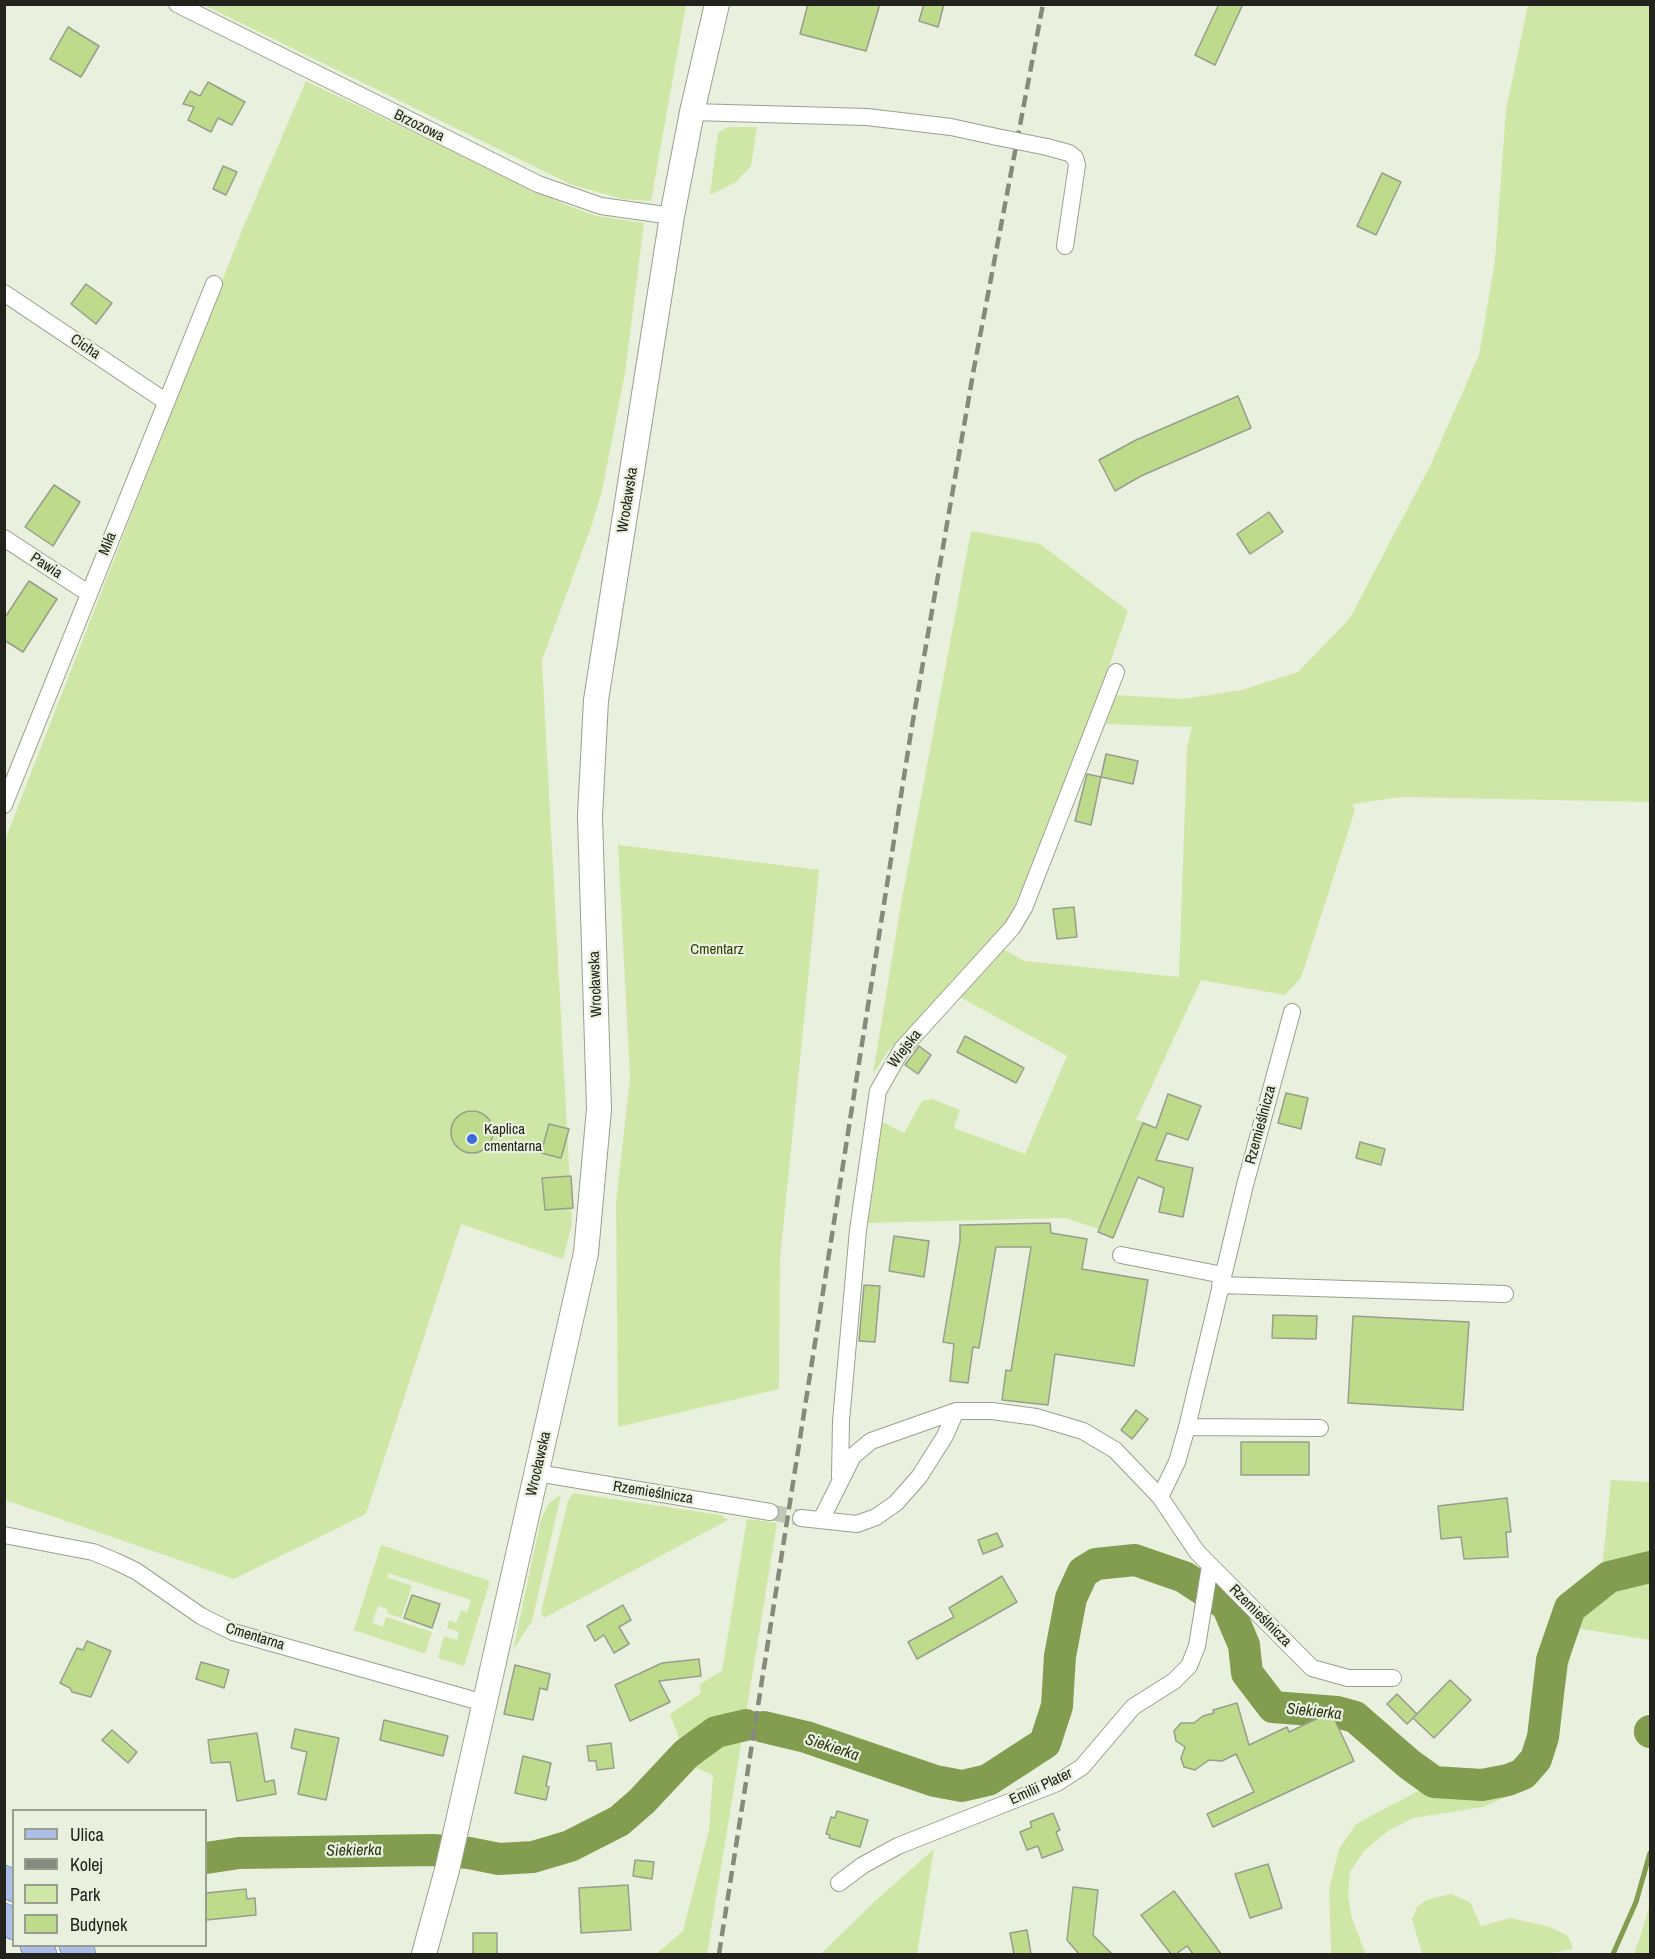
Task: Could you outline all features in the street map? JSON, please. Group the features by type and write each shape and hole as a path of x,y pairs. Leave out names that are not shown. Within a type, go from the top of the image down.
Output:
{"main road":[{"name":"Wrocławska","path":"424,1954 447,1870 586,1253 599,1109 599,1050 590,816 596,700 672,216 692,112 717,4"}],"street":[{"name":"Brzozowa","path":"177,4 538,184 601,206 672,216"},
{"path":"692,112 867,117 951,127 1069,153 1076,158 1077,165 1065,246"},
{"name":"Miła","path":"4,805 214,284"},
{"name":"Cicha","path":"4,293 165,401"},
{"name":"Pawia","path":"4,538 88,593"},
{"name":"Wiejska","path":"840,1478 841,1421 858,1230 878,1091 902,1049 1012,928 1024,908 1116,672"},
{"name":"Rzemieślnicza","path":"1160,1497 1177,1462 1292,1012"},
{"path":"1121,1255 1222,1280 1505,1294"},
{"path":"801,1518 857,1524 876,1517 896,1503 919,1477 945,1436 956,1411"},
{"name":"Rzemieślnicza","path":"821,1520 853,1456 871,1441 956,1411 992,1411 1036,1417 1083,1431 1115,1450 1160,1497 1207,1573 1312,1668 1348,1678 1393,1678"},
{"path":"1186,1427 1320,1428"},
{"name":"Rzemieślnicza","path":"537,1473 770,1512"},
{"name":"Cmentarna","path":"4,1535 93,1552 116,1561 136,1571 201,1616 233,1632 484,1703"},
{"name":"Emilii Plater","path":"839,1883 898,1846 1057,1783 1082,1767 1133,1707 1174,1681 1189,1666 1197,1646 1207,1573"}],"green space":[{"path":"204,5 686,5 651,201 622,199 572,185"},
{"path":"1528,5 1650,5 1650,802 1402,797 1352,804 1355,810 1301,978 1285,995 1201,980 1136,1120 1145,1122 1099,1229 1065,1218 865,1223 879,1120 904,1133 922,1101 932,1099 960,1110 954,1128 1025,1154 1067,1056 958,996 1001,948 1025,961 1179,977 1187,748 1192,727 1106,724 1114,695 1183,699 1242,690 1298,672 1350,618 1431,464 1479,355 1495,260 1506,110"},
{"path":"306,81 566,205 597,216 644,223 625,373 602,491 542,660 572,1224 563,1259 461,1224 366,1514 234,1579 5,1500 5,840 240,235"},
{"path":"728,127 757,127 751,166 736,182 710,195 718,133"},
{"path":"971,531 1040,544 1128,611 1108,669 1020,895 1003,926 889,1050 873,1074 901,904"},
{"name":"Cmentarz","path":"618,845 819,870 780,1258 779,1389 618,1427 616,1203 630,1078"},
{"path":"1611,1480 1650,1482 1650,1557 1635,1556 1594,1573 1603,1560"},
{"path":"573,1493 721,1515 728,1520 544,1618 541,1612 568,1501"},
{"path":"561,1495 532,1621 513,1650 541,1519 549,1503"},
{"path":"747,1519 777,1523 707,1954 656,1954 683,1931 709,1830 713,1775 689,1765 670,1714 701,1693 700,1684 722,1671"},
{"path":"381,1545 490,1581 464,1666 438,1658 444,1636 457,1640 459,1632 447,1628 449,1620 456,1623 461,1610 467,1612 471,1600 388,1573 387,1577 412,1586 401,1618 387,1613 388,1609 378,1606 372,1623 383,1627 386,1617 432,1632 425,1654 354,1630"},
{"path":"1650,1577 1650,1640 1576,1628 1561,1704 1558,1677 1563,1641 1574,1614 1619,1581"},
{"path":"1543,1773 1520,1791 1483,1807 1413,1818 1388,1831 1363,1852 1350,1872 1348,1896 1352,1919 1366,1954 1331,1954 1329,1889 1339,1849 1356,1824 1422,1789 1458,1794 1520,1785"},
{"path":"934,1849 917,1954 821,1954 874,1902"},
{"path":"1451,1894 1470,1902 1481,1926 1510,1918 1550,1927 1568,1936 1573,1949 1544,1954 1422,1954 1412,1919 1417,1907 1426,1900"},
{"path":"1650,1905 1650,1954 1634,1954 1639,1940"}],"building":[{"path":"808,4 880,4 866,51 800,34"},
{"path":"924,4 944,4 938,27 919,21"},
{"path":"1219,4 1243,4 1215,65 1195,55"},
{"path":"68,27 99,46 81,77 50,59"},
{"path":"208,82 245,102 232,125 218,118 211,132 188,120 194,107 183,104 190,91 200,96"},
{"path":"223,166 237,172 226,195 213,189"},
{"path":"1382,173 1401,182 1376,235 1357,226"},
{"path":"86,284 112,303 96,324 71,304"},
{"path":"1238,396 1251,428 1141,476 1115,491 1099,460 1136,440"},
{"path":"54,485 80,502 53,546 25,527"},
{"path":"1269,512 1283,532 1250,554 1237,534"},
{"path":"29,581 57,599 23,652 4,640 4,619"},
{"path":"1106,754 1138,761 1133,784 1101,777"},
{"path":"1087,774 1101,777 1091,825 1075,821"},
{"path":"1074,907 1077,937 1057,939 1053,909"},
{"path":"965,1036 1024,1068 1016,1083 957,1052"},
{"path":"919,1046 931,1055 918,1074 905,1065"},
{"path":"1286,1093 1308,1098 1301,1129 1278,1123"},
{"path":"1168,1094 1201,1106 1188,1140 1167,1133 1156,1160 1193,1168 1183,1217 1159,1212 1164,1188 1138,1177 1113,1238 1098,1232 1143,1123 1156,1128"},
{"name":"Kaplica cmentarna","path":"472,1111 487,1117 493,1132 487,1147 472,1153 457,1147 451,1132 457,1117"},
{"path":"549,1124 569,1129 561,1158 541,1153"},
{"path":"1360,1142 1385,1149 1381,1165 1356,1158"},
{"path":"571,1176 573,1208 545,1210 542,1178"},
{"path":"1050,1223 1051,1233 1087,1239 1082,1269 1148,1280 1134,1366 1055,1354 1048,1405 1002,1400 1006,1370 1011,1371 1031,1247 996,1247 979,1348 973,1347 968,1383 950,1381 954,1344 943,1342 960,1241 960,1225"},
{"path":"894,1236 929,1241 924,1277 889,1271"},
{"path":"864,1285 880,1286 875,1342 859,1341"},
{"path":"1273,1315 1317,1316 1316,1339 1272,1338"},
{"path":"1353,1316 1469,1322 1463,1410 1348,1403"},
{"path":"1136,1410 1148,1419 1132,1439 1121,1430"},
{"path":"1241,1442 1309,1442 1309,1475 1241,1475"},
{"path":"1507,1498 1511,1532 1506,1532 1508,1557 1464,1559 1461,1537 1441,1539 1438,1506"},
{"path":"997,1533 1003,1546 983,1554 978,1540"},
{"path":"1002,1576 1017,1602 917,1659 908,1642 954,1617 949,1608"},
{"path":"412,1595 440,1604 432,1628 404,1618"},
{"path":"623,1605 631,1620 619,1627 629,1644 614,1653 604,1635 595,1641 587,1626"},
{"path":"87,1641 111,1651 91,1697 72,1692 70,1688 60,1683 77,1648 83,1650"},
{"path":"699,1659 701,1676 659,1681 670,1702 630,1721 615,1685 662,1663"},
{"path":"201,1662 229,1670 224,1688 196,1679"},
{"path":"515,1665 550,1674 547,1690 540,1688 533,1720 504,1714"},
{"path":"1450,1680 1471,1700 1434,1738 1413,1718"},
{"path":"1397,1694 1417,1714 1407,1724 1387,1704"},
{"path":"1237,1703 1249,1745 1287,1727 1289,1732 1331,1712 1354,1761 1213,1827 1207,1814 1254,1792 1236,1754 1222,1761 1209,1760 1195,1770 1184,1767 1181,1758 1185,1747 1176,1741 1174,1731 1181,1723 1194,1723 1203,1716 1214,1713 1213,1710"},
{"path":"384,1720 448,1736 443,1756 380,1740"},
{"path":"295,1729 339,1738 326,1800 298,1794 307,1752 291,1748"},
{"path":"112,1730 137,1752 128,1763 102,1740"},
{"path":"257,1733 265,1782 274,1780 276,1794 237,1801 230,1762 211,1763 208,1740"},
{"path":"611,1743 614,1768 597,1770 596,1761 589,1761 587,1746"},
{"path":"523,1756 551,1763 546,1786 549,1787 546,1800 515,1793"},
{"path":"837,1811 868,1820 860,1847 829,1838 830,1835 826,1834 831,1817 835,1818"},
{"path":"1053,1813 1060,1830 1056,1832 1063,1850 1042,1858 1038,1846 1027,1850 1020,1832 1032,1827 1030,1822"},
{"path":"635,1860 654,1862 652,1879 633,1876"},
{"path":"1268,1864 1282,1908 1250,1918 1235,1874"},
{"path":"628,1885 631,1930 581,1933 579,1888"},
{"path":"1073,1887 1098,1890 1093,1935 1112,1954 1079,1954 1067,1940"},
{"path":"246,1889 247,1899 255,1898 256,1915 207,1920 207,1893"},
{"path":"1174,1891 1221,1954 1193,1954 1187,1946 1176,1954 1171,1954 1141,1915"},
{"path":"1027,1930 1031,1954 1014,1954 1010,1933"},
{"path":"473,1933 497,1933 497,1954 473,1954"}],"waterway":[{"name":"Siekierka","path":"764,1727 806,1737 935,1781 962,1786 988,1780 1045,1743 1057,1706 1060,1656 1071,1598 1083,1572 1096,1564 1135,1560 1184,1577 1227,1605 1244,1645 1247,1673 1273,1707 1337,1712 1355,1717 1409,1764 1434,1782 1482,1785 1508,1780 1523,1774 1536,1759 1543,1737 1552,1660 1570,1608 1609,1577 1650,1567"},
{"name":"Siekierka","path":"207,1858 239,1853 433,1850 469,1853 499,1859 533,1857 570,1846 619,1821 642,1801 686,1754 716,1732 746,1725"},
{"path":"1613,1954 1636,1902 1650,1853"}],"tunnel":[{"path":"770,1512 801,1518"}],"railway":[{"path":"719,1954 911,732 974,368 1043,4"}],"place":[{"name":"Kaplica cmentarna","path":"472,1139"}]}
